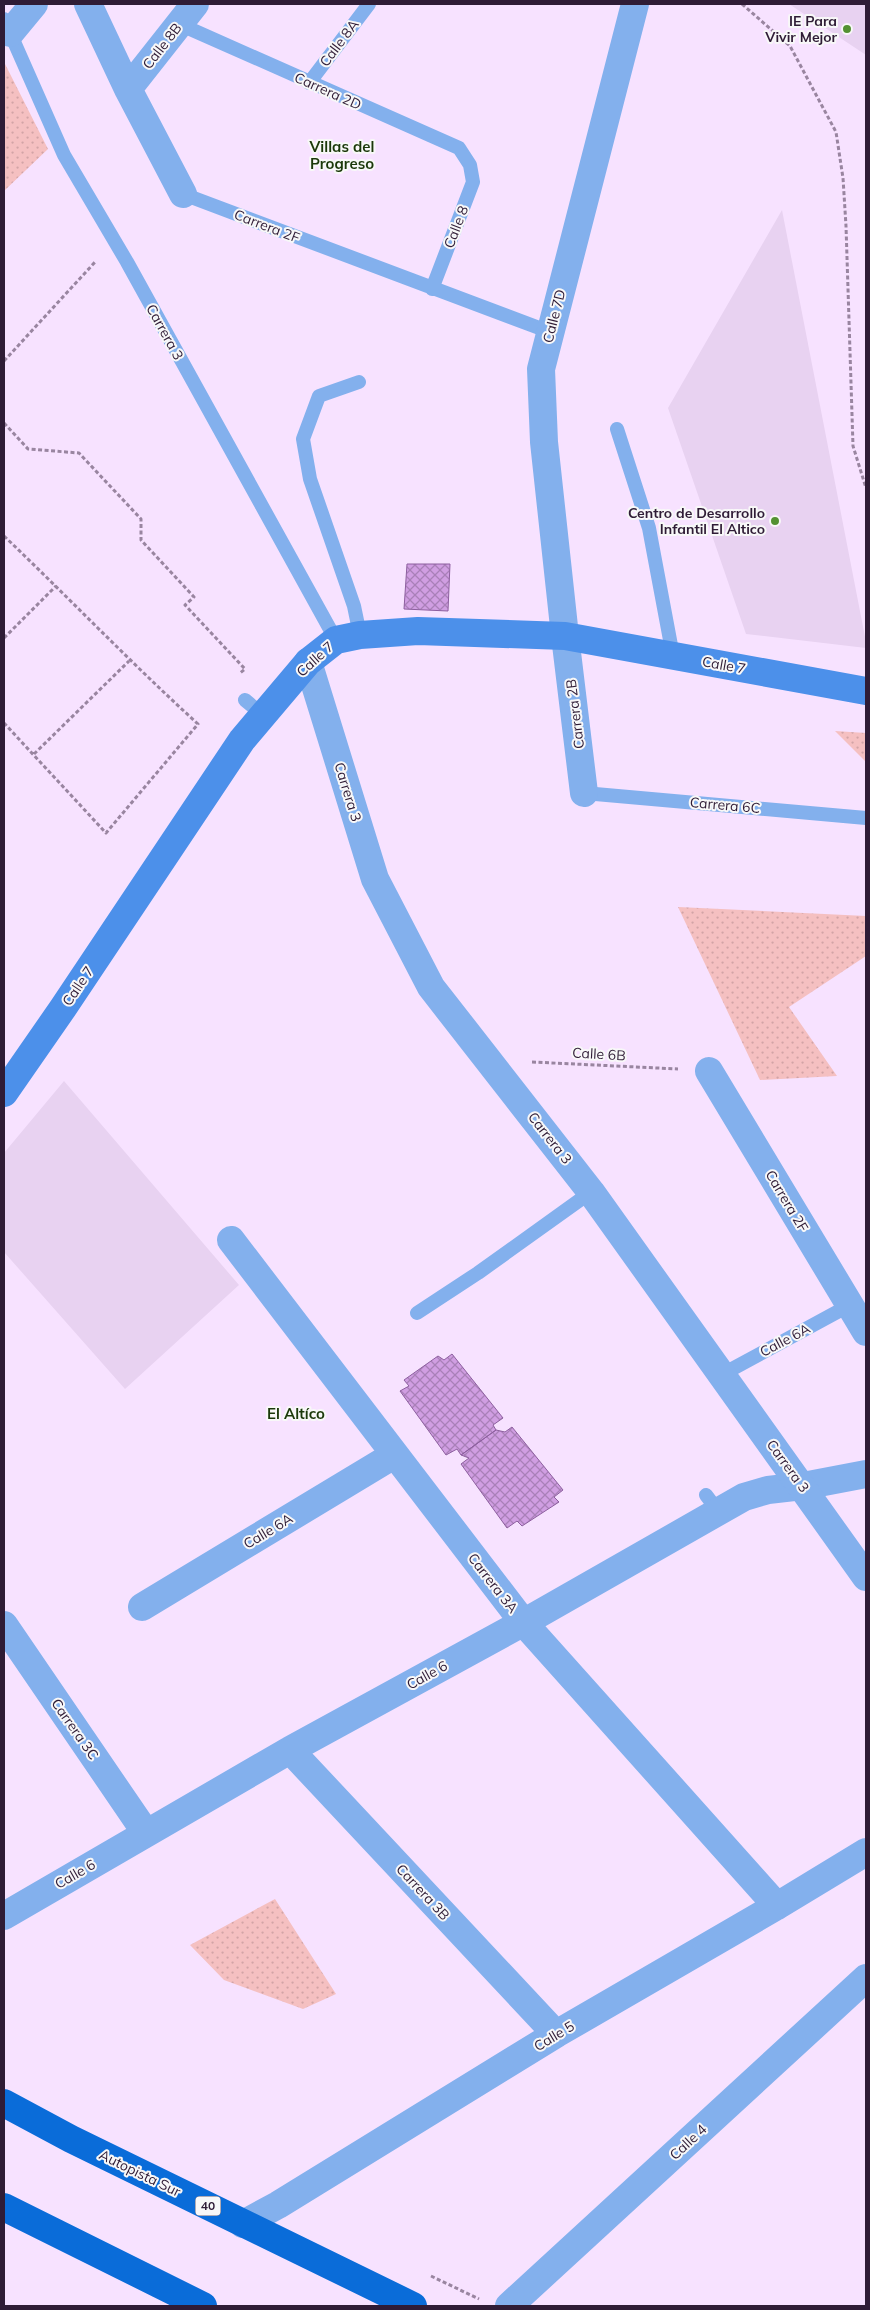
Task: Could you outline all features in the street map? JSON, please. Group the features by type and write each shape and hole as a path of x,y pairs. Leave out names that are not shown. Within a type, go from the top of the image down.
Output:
{"highway":[{"name":"Autopista Sur","path":"4,2103 71,2139 413,2306"},
{"path":"4,2207 203,2306"}],"main road":[{"name":"Calle 7","path":"4,1093 242,740 254,708 308,662 348,638 418,631 565,636 866,691"}],"street":[{"path":"7,26 34,4"},
{"name":"Carrera 2F","path":"88,4 128,89 183,194"},
{"name":"Calle 7D","path":"565,636 544,442 541,369 635,4"},
{"name":"Calle 8B","path":"128,89 187,14"},
{"name":"Carrera 2B","path":"565,636 584,792"},
{"name":"Carrera 3","path":"308,662 375,880 431,987 591,1192 721,1375 803,1486 866,1577"},
{"name":"Carrera 2F","path":"709,1070 866,1332"},
{"name":"Carrera 3A","path":"232,1240 523,1622 777,1906"},
{"name":"Calle 6A","path":"142,1607 394,1455"},
{"name":"Calle 6","path":"4,1916 290,1750 523,1622 712,1503 768,1490 803,1486 866,1474"},
{"name":"Carrera 3C","path":"4,1625 146,1833"},
{"name":"Carrera 3B","path":"290,1750 556,2034"},
{"name":"Calle 5","path":"243,2224 278,2206 556,2034 777,1906 866,1852"},
{"name":"Calle 4","path":"509,2306 866,1978"}],"lane":[{"name":"Calle 8A","path":"309,83 368,4"},
{"name":"Carrera 2D","path":"187,14 309,83 459,148 470,165"},
{"name":"Carrera 3","path":"7,26 64,155 348,638"},
{"name":"Calle 8","path":"432,289 473,182 470,165"},
{"name":"Carrera 2F","path":"183,194 550,332"},
{"path":"348,638 354,606 310,479 303,439 319,396 359,382"},
{"path":"617,429 649,528 673,656"},
{"name":"Carrera 6C","path":"584,792 866,818"},
{"path":"417,1313 478,1273 591,1192"},
{"name":"Calle 6A","path":"721,1375 850,1305"}],"path":[{"path":"742,4 790,46 836,132 845,206 853,446 866,488"},
{"path":"4,361 102,255"},
{"path":"4,423 28,449 79,453 141,518 141,540 194,597 185,605 245,670 234,679"},
{"path":"4,536 129,661 198,724 106,833 4,723"},
{"path":"4,638 56,586"},
{"path":"34,754 129,661"},
{"name":"Calle 6B","path":"489,1060 709,1070"}],"shaded area":[{"name":"IE Para Vivir Mejor","path":"789,4 866,4 866,55"},
{"path":"4,62 48,149 4,191"},
{"name":"Centro de Desarrollo Infantil El Altico","path":"782,210 866,648 746,634 668,408"},
{"path":"835,731 866,733 866,762"},
{"path":"678,907 866,916 866,956 789,1007 837,1076 760,1080"},
{"path":"64,1081 239,1285 125,1389 4,1252 4,1153"},
{"path":"275,1899 336,1994 303,2009 224,1980 190,1945"}],"building":[{"path":"407,564 450,564 448,611 404,609"},
{"path":"452,1354 503,1418 493,1425 496,1430 461,1455 457,1449 446,1455 400,1391 409,1386 404,1380 438,1356 444,1360"},
{"path":"512,1427 563,1490 554,1497 559,1502 522,1526 517,1521 507,1528 461,1464 469,1458 461,1455 496,1430 505,1432"}],"place":[{"name":"IE Para Vivir Mejor","path":"847,29"},
{"name":"Centro de Desarrollo Infantil El Altico","path":"775,521"}],"district":[{"name":"Villas del Progreso","path":"342,156"},
{"name":"El Altíco","path":"296,1414"}]}
